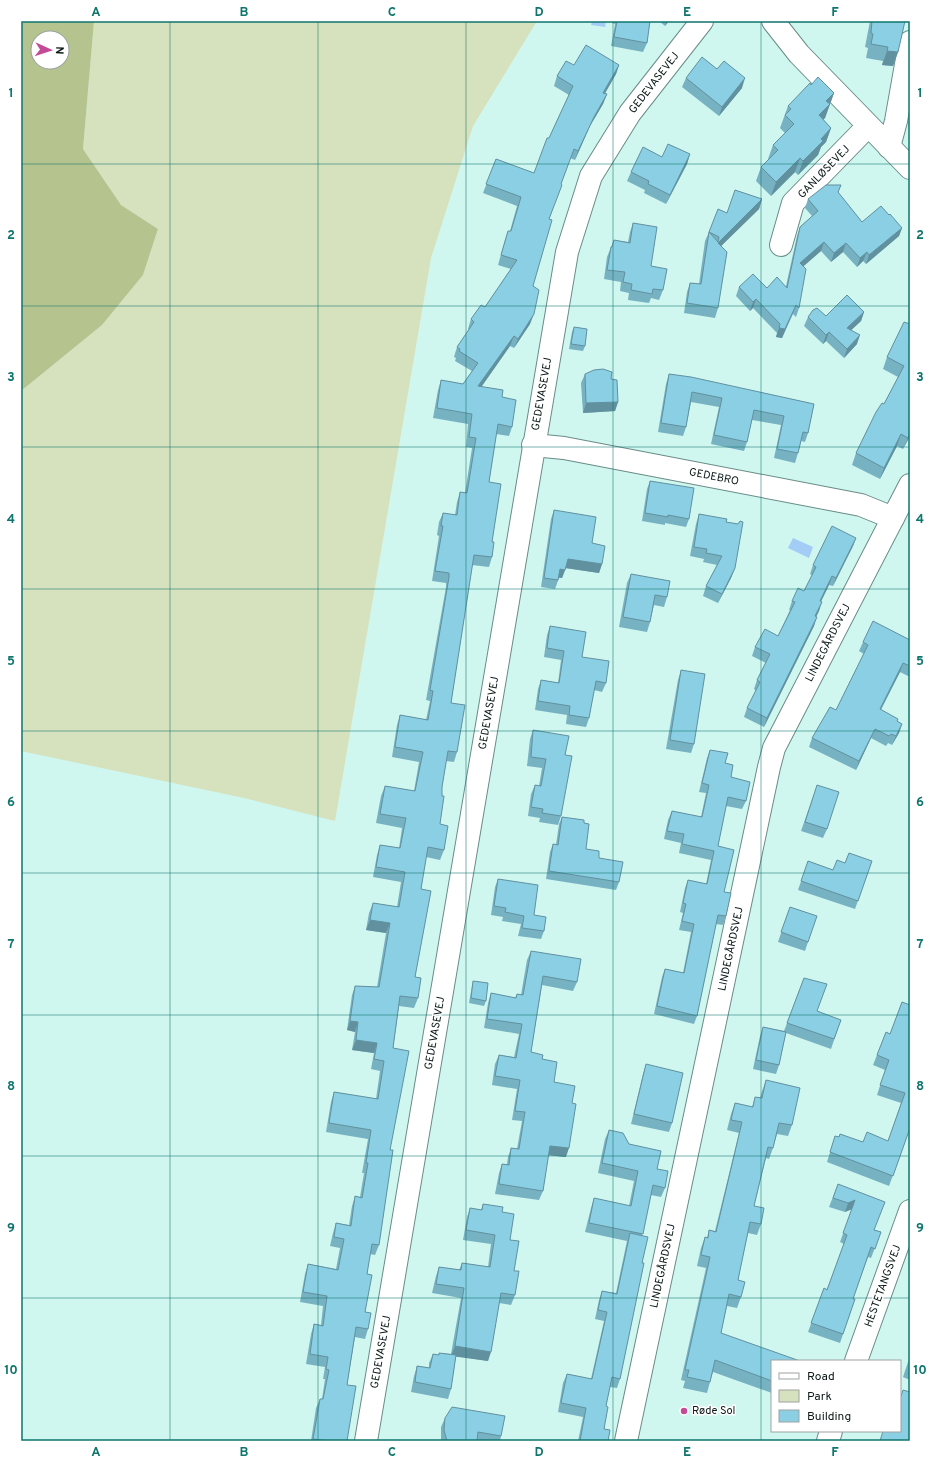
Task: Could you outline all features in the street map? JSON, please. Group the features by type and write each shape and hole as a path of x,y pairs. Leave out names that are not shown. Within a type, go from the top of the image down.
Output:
{"street":[{"name":"GEDEVASEVEJ","path":"366,1441 566,252 591,176 630,113 702,21"},
{"path":"773,21 799,54 910,168"},
{"path":"889,147 896,121 910,42"},
{"name":"GANLØSEVEJ","path":"781,246 793,203 868,126"},
{"name":"GEDEBRO","path":"534,445 572,450 861,505 893,518"},
{"name":"LINDEGÅRDSVEJ","path":"626,1441 718,1013 768,767 774,748 910,485"},
{"name":"HESTETANGSVEJ","path":"856,1360 910,1211"}],"green space":[{"path":"21,21 94,21 83,149 121,205 158,229 143,275 102,325 21,391"},
{"path":"94,21 537,21 473,126 431,258 335,821 244,798 21,751 21,391 102,325 143,275 158,229 121,205 83,149"}],"water":[{"path":"592,21 606,21 605,27 591,25"},
{"path":"793,538 813,547 809,558 788,548"}],"building":[{"path":"617,21 650,21 647,43 614,37"},
{"path":"872,21 905,21 898,52 887,51 888,47 871,44 873,34 871,33"},
{"path":"586,45 619,65 603,93 607,94 578,151 574,149 549,219 552,220 533,286 539,290 534,314 518,339 514,336 478,386 503,390 502,397 516,400 512,427 498,424 489,482 501,484 492,542 494,542 492,557 474,555 451,703 465,705 457,752 448,751 442,787 442,796 444,796 440,824 448,826 444,850 428,847 421,889 431,891 415,977 421,978 418,998 400,996 393,1048 409,1051 390,1150 393,1150 379,1245 372,1244 367,1274 372,1275 365,1312 371,1313 368,1329 356,1327 347,1385 356,1386 347,1441 313,1439 320,1399 323,1399 329,1370 326,1369 328,1357 310,1354 314,1324 323,1326 327,1296 303,1292 308,1264 338,1270 344,1239 334,1237 336,1223 351,1226 355,1196 362,1198 368,1163 366,1163 371,1130 329,1123 334,1092 378,1099 384,1061 374,1059 377,1043 356,1040 358,1022 350,1021 355,986 379,987 390,923 370,920 373,903 399,907 405,872 376,867 380,845 400,848 406,818 380,814 385,786 415,791 423,752 395,747 400,715 428,720 433,691 430,690 449,577 449,573 435,571 443,526 441,526 443,513 457,515 460,492 467,493 476,438 469,437 472,414 437,408 441,380 463,384 478,363 459,351 460,349 457,347 474,322 471,319 481,305 485,307 517,260 501,255 508,231 511,231 521,197 486,184 496,159 534,173 547,138 549,138 573,86 557,76 566,61 574,65"},
{"path":"702,57 717,69 724,61 745,78 722,107 686,78"},
{"path":"818,77 834,93 826,101 830,104 819,115 831,128 821,139 823,141 803,161 800,158 776,182 761,167 778,150 773,145 794,124 785,115 791,109 788,106 810,83 811,85"},
{"path":"668,144 690,154 670,195 648,184 649,181 631,172 643,147 662,157"},
{"path":"826,185 841,185 838,192 862,222 881,206 902,228 869,255 867,252 860,258 846,243 834,253 824,242 800,263 806,269 799,308 796,305 785,329 779,328 780,324 756,299 753,302 739,287 753,274 767,288 777,277 787,288 800,227 818,211 808,199"},
{"path":"735,190 762,199 718,243 727,252 718,308 687,303 690,283 701,284 709,232 718,209 727,213","holes":["709,232 719,237 718,242"]},
{"path":"633,223 657,227 651,266 667,269 663,290 653,289 652,294 631,290 632,284 623,282 625,272 607,270 611,247 614,240 630,243"},
{"path":"847,295 864,312 847,328 860,335 847,349 829,332 826,335 808,317 813,310 817,308 826,316"},
{"path":"904,322 910,324 910,433 908,438 901,434 884,468 856,453 876,412 882,403 884,404 904,366 887,357"},
{"path":"574,327 587,329 585,346 571,344"},
{"path":"603,369 612,372 611,379 617,380 618,402 586,403 585,374 594,370"},
{"path":"669,374 691,377 814,404 808,433 803,432 798,453 777,449 784,416 754,410 747,442 714,435 722,398 692,392 686,427 661,423"},
{"path":"650,481 694,488 689,519 645,513"},
{"path":"554,510 596,517 592,543 605,546 602,564 568,559 565,570 560,569 558,580 544,578"},
{"path":"699,514 727,519 726,522 738,524 740,521 743,522 735,568 722,594 706,586 722,556 706,553 707,549 694,547"},
{"path":"832,526 856,538 836,578 832,576 820,601 822,602 815,616 817,617 767,718 747,708 760,682 757,680 770,654 755,647 765,629 778,636 795,602 792,601 798,588 804,591 816,567 813,565"},
{"path":"631,574 670,581 667,597 655,595 650,622 623,617"},
{"path":"873,621 910,640 910,666 903,663 880,709 898,719 897,721 902,724 896,736 891,734 889,736 875,729 859,761 812,738 830,707 836,710 868,645 863,642"},
{"path":"550,626 586,632 582,657 609,661 606,683 596,681 589,718 569,715 570,706 538,701 541,680 559,683 564,651 547,648"},
{"path":"681,670 705,674 694,744 670,740"},
{"path":"533,730 569,736 565,755 572,756 561,816 542,813 543,809 531,807 535,785 541,786 546,759 531,757"},
{"path":"710,750 728,753 725,763 733,765 731,777 750,782 746,801 728,797 718,846 734,850 724,892 731,893 726,916 718,915 697,1016 657,1006 665,969 684,973 694,924 682,921 686,904 683,903 688,880 707,884 714,851 682,844 684,834 667,831 672,811 702,817 709,785 702,783"},
{"path":"817,785 839,792 827,829 805,822"},
{"path":"562,817 584,820 584,823 589,824 586,849 599,851 599,858 623,862 619,882 549,871 553,844 558,845"},
{"path":"849,853 872,861 858,901 801,881 808,861 833,870 837,860 845,863"},
{"path":"498,879 538,885 534,915 546,917 544,931 522,928 524,916 505,912 506,908 494,906"},
{"path":"790,907 817,916 808,942 781,932"},
{"path":"531,951 581,959 577,982 543,976 531,1052 543,1055 542,1059 557,1062 554,1082 575,1086 572,1103 576,1104 569,1148 550,1146 543,1191 499,1184 502,1164 509,1165 511,1148 519,1149 525,1112 515,1111 520,1080 495,1076 499,1055 516,1058 522,1024 487,1019 491,993 516,998 517,994 523,995"},
{"path":"804,978 827,984 817,1011 841,1020 834,1039 787,1023"},
{"path":"473,981 488,983 486,1001 471,998"},
{"path":"902,1002 910,1005 910,1128 893,1176 830,1152 835,1136 839,1137 840,1134 863,1142 867,1132 888,1141 905,1093 880,1085 889,1060 877,1055 886,1032 890,1034"},
{"path":"763,1027 786,1032 779,1065 756,1060"},
{"path":"646,1064 683,1073 672,1123 634,1114"},
{"path":"766,1080 800,1088 792,1125 779,1123 773,1148 768,1147 754,1206 764,1208 761,1224 750,1222 738,1280 745,1282 741,1297 729,1294 721,1333 797,1360 771,1360 771,1381 715,1360 710,1382 687,1377 689,1370 685,1370 710,1257 701,1255 705,1237 708,1238 709,1230 716,1232 742,1122 731,1120 735,1103 753,1107 755,1097 762,1098"},
{"path":"609,1130 623,1133 629,1144 661,1151 657,1169 668,1171 665,1188 653,1185 643,1234 589,1223 594,1198 631,1206 638,1171 602,1163"},
{"path":"838,1184 885,1202 874,1230 881,1232 875,1249 871,1247 853,1299 855,1299 843,1334 811,1323 824,1288 827,1290 847,1235 843,1233 855,1200 848,1203 833,1198"},
{"path":"483,1204 503,1207 502,1212 514,1214 510,1240 519,1241 514,1271 519,1271 515,1295 501,1293 491,1352 455,1346 464,1288 436,1284 439,1267 461,1270 462,1263 490,1267 495,1235 466,1230 470,1208 482,1210"},
{"path":"630,1233 648,1237 620,1379 612,1377 606,1406 608,1407 604,1429 610,1430 608,1441 580,1441 586,1408 561,1403 567,1374 592,1379 607,1312 598,1310 602,1291 617,1294"},
{"path":"439,1353 456,1355 451,1389 415,1382 417,1366 430,1368 433,1354 439,1355"},
{"path":"903,1390 910,1392 910,1441 880,1441 883,1432 901,1432 901,1396"},
{"path":"452,1407 505,1416 501,1436 478,1432 477,1441 447,1441 444,1430 445,1418"}],"place":[{"name":"Røde Sol","path":"684,1411"}]}
